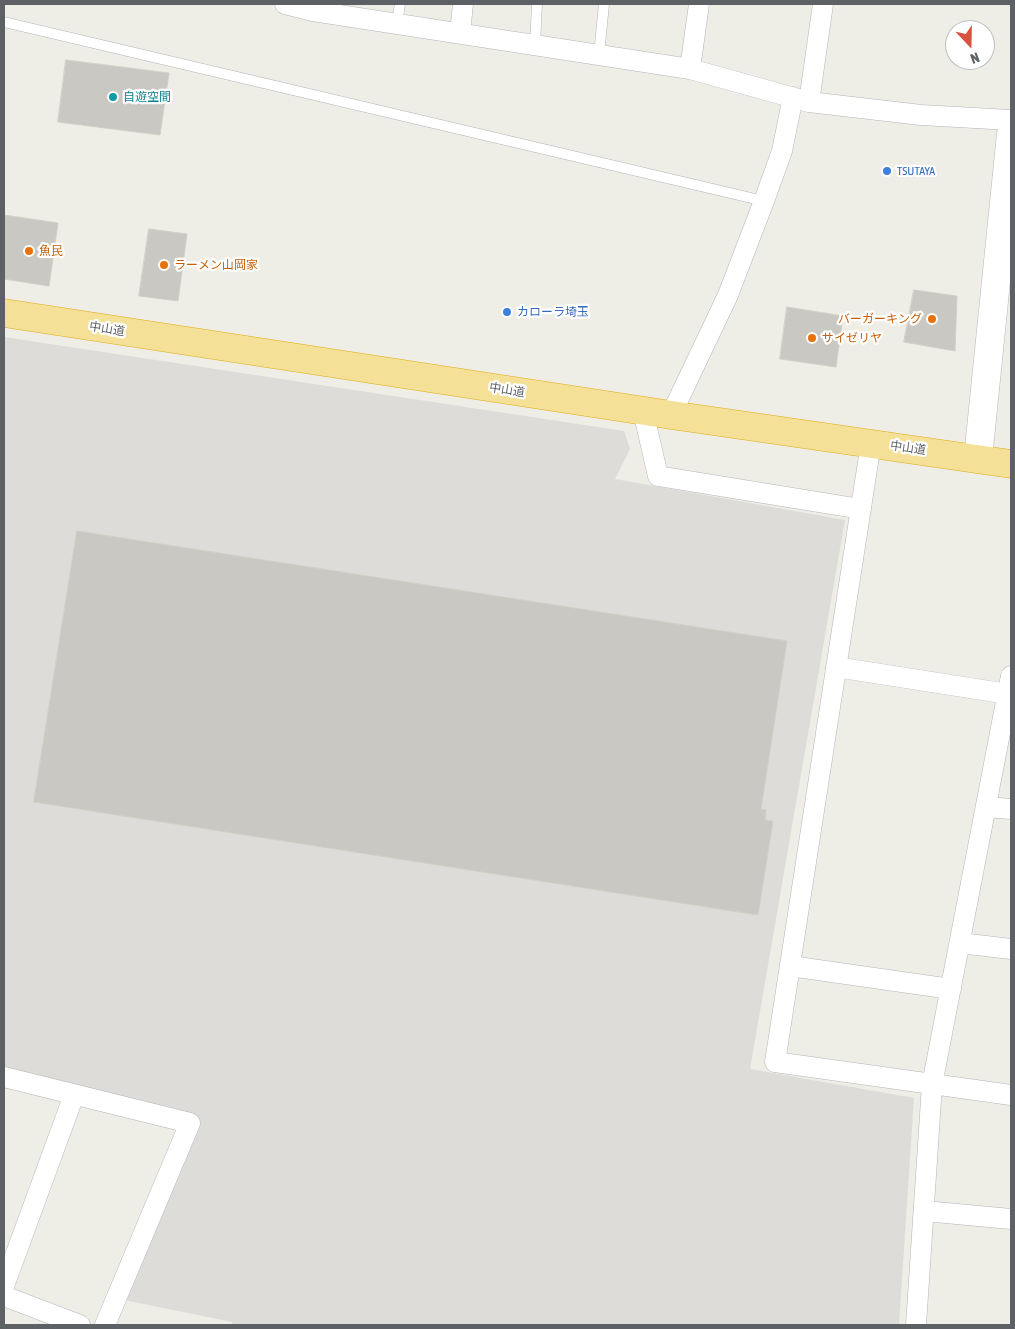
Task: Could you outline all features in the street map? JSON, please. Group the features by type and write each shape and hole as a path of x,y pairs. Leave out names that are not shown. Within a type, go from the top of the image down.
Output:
{"highway":[{"name":"中山道","path":"4,313 643,411 1011,464"}],"street":[{"path":"285,4 313,11 398,14 460,33 690,69 801,100 921,115 1011,120"},
{"path":"460,33 463,4"},
{"path":"690,69 699,4"},
{"path":"671,415 728,295 764,201 801,100 823,4"},
{"path":"978,458 1011,134"},
{"path":"643,411 658,476 861,509"},
{"path":"871,443 775,1062 1011,1095"},
{"path":"836,667 1010,685 932,1085 916,1325"},
{"path":"986,807 1011,809"},
{"path":"960,943 1011,949"},
{"path":"790,966 951,989"},
{"path":"4,1077 190,1124 105,1325"},
{"path":"4,1286 74,1095"},
{"path":"924,1212 1011,1220"},
{"path":"4,1296 80,1325"}],"lane":[{"path":"535,45 538,4"},
{"path":"599,55 604,4"},
{"path":"4,22 764,201"}],"shaded area":[{"path":"4,337 624,431 630,449 615,479 845,520 750,1069 914,1098 899,1325 232,1325 232,1322 114,1298 191,1119 4,1070"}],"building":[{"name":"自遊空間","path":"66,60 169,73 160,135 58,122"},
{"name":"魚民","path":"4,215 58,223 49,286 4,279"},
{"name":"ラーメン山岡家","path":"149,229 187,234 178,301 139,296"},
{"name":"バーガーキング","path":"914,290 957,296 955,351 904,342"},
{"name":"サイゼリヤ","path":"787,307 843,316 836,367 780,359"},
{"path":"77,531 787,641 761,809 766,810 765,820 773,821 758,915 34,802"}],"place":[{"name":"自遊空間","path":"113,97"},
{"name":"TSUTAYA","path":"887,171"},
{"name":"魚民","path":"29,251"},
{"name":"ラーメン山岡家","path":"164,265"},
{"name":"カローラ埼玉","path":"507,312"},
{"name":"バーガーキング","path":"932,319"},
{"name":"サイゼリヤ","path":"812,338"}]}
